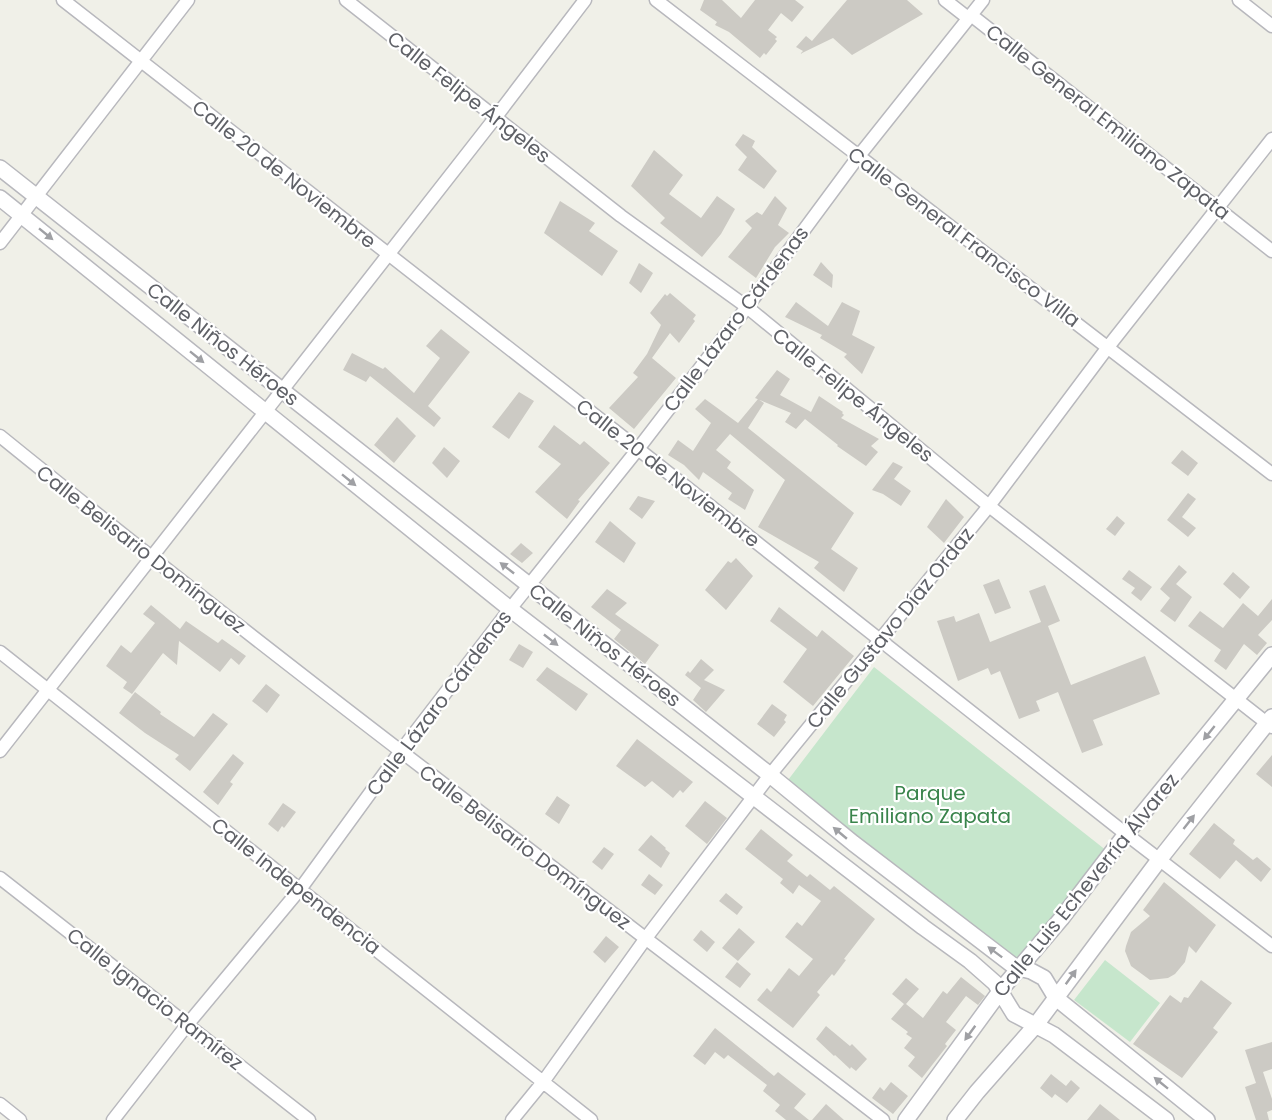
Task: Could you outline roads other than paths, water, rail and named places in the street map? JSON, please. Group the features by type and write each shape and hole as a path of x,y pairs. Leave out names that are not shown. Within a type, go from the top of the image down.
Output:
{"street":[{"name":"Calle 20 de Noviembre","path":"63,0 1159,860 1272,946"},
{"path":"0,243 188,0"},
{"name":"Calle Felipe Ángeles","path":"346,0 621,216 747,307 989,506 1236,700 1270,723"},
{"path":"0,751 585,0"},
{"name":"Calle General Francisco Villa","path":"656,0 1272,474"},
{"name":"Calle General Emiliano Zapata","path":"945,0 968,18 971,15 1272,251"},
{"name":"Calle Lázaro Cárdenas","path":"113,1120 187,1025 301,888 400,752 510,609 638,449 858,157 983,0"},
{"path":"1239,0 1272,26"},
{"name":"Calle Gustavo Díaz Ordaz","path":"512,1120 543,1082 646,938 770,775 989,506 1108,347 1272,139"},
{"name":"Calle Niños Héroes","path":"0,168 770,775 853,843 1019,969 1031,971 1044,978 1056,998 1207,1120"},
{"name":"Calle Niños Héroes","path":"0,198 510,609 970,961 1001,991 1014,1014 1054,1035 1166,1120"},
{"name":"Calle Belisario Domínguez","path":"0,436 150,558 400,752 883,1120"},
{"name":"Calle Independencia","path":"0,652 301,888 591,1120"},
{"name":"Calle Luis Echeverría Álvarez","path":"906,1120 1001,991 1272,655"},
{"name":"Calle Luis Echeverría Álvarez","path":"955,1120 1035,1026 1159,860 1270,723"},
{"name":"Calle Ignacio Ramírez","path":"0,878 309,1120"},
{"path":"0,1104 20,1120"}],"park label":[{"name":"Parque Emiliano Zapata","path":"930,804"}]}
